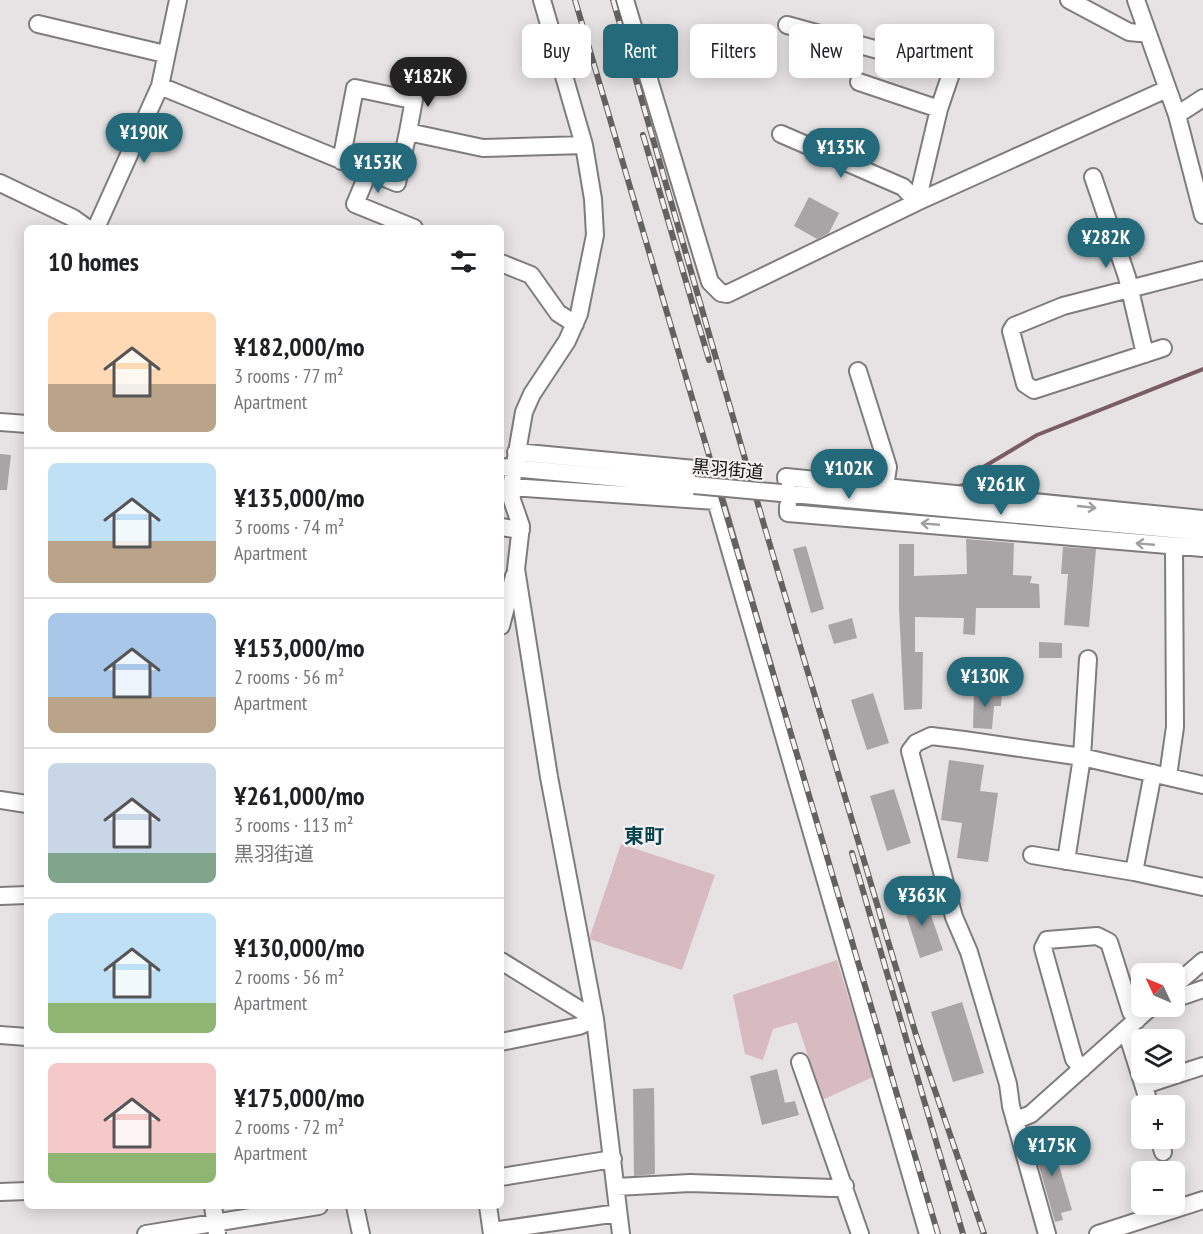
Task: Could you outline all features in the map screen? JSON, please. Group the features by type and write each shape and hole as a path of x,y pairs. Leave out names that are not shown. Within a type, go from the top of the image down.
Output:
{"street":[{"path":"97,225 160,86 178,0"},
{"path":"504,615 516,569 521,530 511,487 510,463 524,412 532,394 567,341 575,324 591,268 595,235 593,199 584,145 543,0"},
{"path":"625,0 710,282 721,293 727,294 917,202 1167,89"},
{"path":"1069,0 1129,32 1139,33 1145,30"},
{"path":"1136,0 1177,115 1203,215"},
{"path":"38,24 165,54"},
{"path":"787,25 875,49"},
{"path":"160,86 397,183 418,78"},
{"path":"917,202 949,78"},
{"path":"859,82 939,109"},
{"path":"341,161 355,88 412,100"},
{"path":"1177,115 1203,98"},
{"path":"408,132 483,148 584,145"},
{"path":"781,134 903,187 917,202"},
{"path":"368,173 355,204 407,225"},
{"path":"1093,177 1129,290 1145,354"},
{"path":"0,183 73,218 83,225"},
{"path":"504,264 531,275 558,314 575,324"},
{"path":"1163,348 1034,390 1025,384 1010,337 1014,326 1063,306 1203,270"},
{"path":"858,370 888,467 885,487"},
{"path":"0,422 24,424"},
{"path":"510,463 705,470 716,501 928,1234"},
{"name":"黒羽街道","path":"510,463 785,495 1203,532"},
{"path":"1203,519 786,477 785,495 788,513 1203,548"},
{"path":"511,487 716,501"},
{"path":"504,527 521,530"},
{"path":"1134,872 1175,727 1174,547"},
{"path":"516,569 549,777 595,1018 614,1159 621,1234"},
{"path":"1066,861 1082,757 1088,659"},
{"path":"1047,1234 1014,1121 1008,1084 969,952 954,917 910,751 916,743 931,736 1082,757 1203,785"},
{"path":"0,800 24,804"},
{"path":"1032,855 1134,872 1203,887"},
{"path":"0,896 24,895"},
{"path":"1082,1069 1074,1059 1043,948 1047,940 1097,936 1104,937 1109,942 1131,1012 1147,1095"},
{"path":"1185,977 1203,962"},
{"path":"504,963 595,1018"},
{"path":"1185,995 1203,989"},
{"path":"1014,1121 1031,1114 1140,1017"},
{"path":"504,1041 579,1026 595,1018"},
{"path":"0,1035 24,1037"},
{"path":"800,1062 860,1234"},
{"path":"1145,1085 1203,1066"},
{"path":"504,1177 614,1159"},
{"path":"616,1187 661,1183 832,1188 845,1186"},
{"path":"0,1192 24,1191"},
{"path":"1098,1234 1203,1200"},
{"path":"146,1234 298,1209"},
{"path":"356,1209 361,1234"},
{"path":"488,1209 492,1233 618,1213"}],"shaded area":[{"path":"621,844 715,875 682,970 589,939"},
{"path":"837,960 873,1077 822,1100 797,1022 773,1029 763,1060 745,1054 733,995"}],"building":[{"path":"809,197 839,213 829,233 817,239 794,226"},
{"path":"0,454 11,455 7,490 0,490"},
{"path":"966,539 1014,543 1013,575 1032,576 1030,583 1039,584 1040,608 976,608 975,635 963,634 964,618 915,617 915,652 923,652 922,709 904,710 899,608 899,544 914,544 914,576 967,574"},
{"path":"806,546 824,609 811,613 793,549"},
{"path":"1063,547 1096,549 1089,627 1064,625 1068,574 1061,574"},
{"path":"852,618 857,638 834,644 828,625"},
{"path":"1039,642 1062,643 1062,658 1039,658"},
{"path":"974,691 1002,692 1001,706 994,706 992,729 973,728"},
{"path":"873,693 889,743 867,750 851,700"},
{"path":"949,760 984,765 980,791 998,793 988,862 957,858 962,823 941,820"},
{"path":"894,789 911,843 887,851 870,796"},
{"path":"924,895 943,950 920,958 902,902"},
{"path":"962,1002 984,1073 953,1082 931,1012"},
{"path":"777,1069 785,1103 795,1101 799,1115 762,1125 750,1076"},
{"path":"654,1088 655,1174 634,1176 633,1089"},
{"path":"1040,1135 1042,1141 1051,1138 1072,1210 1061,1213 1063,1220 1055,1222 1031,1138"}],"waterway":[{"path":"955,487 969,484 975,472 1037,435 1203,369"}],"railway":[{"path":"575,0 938,1234"},
{"path":"613,0 764,525 916,1035 984,1234"},
{"path":"643,135 709,360"},
{"path":"852,853 963,1234"}],"district":[{"name":"東町","path":"644,836"}]}
